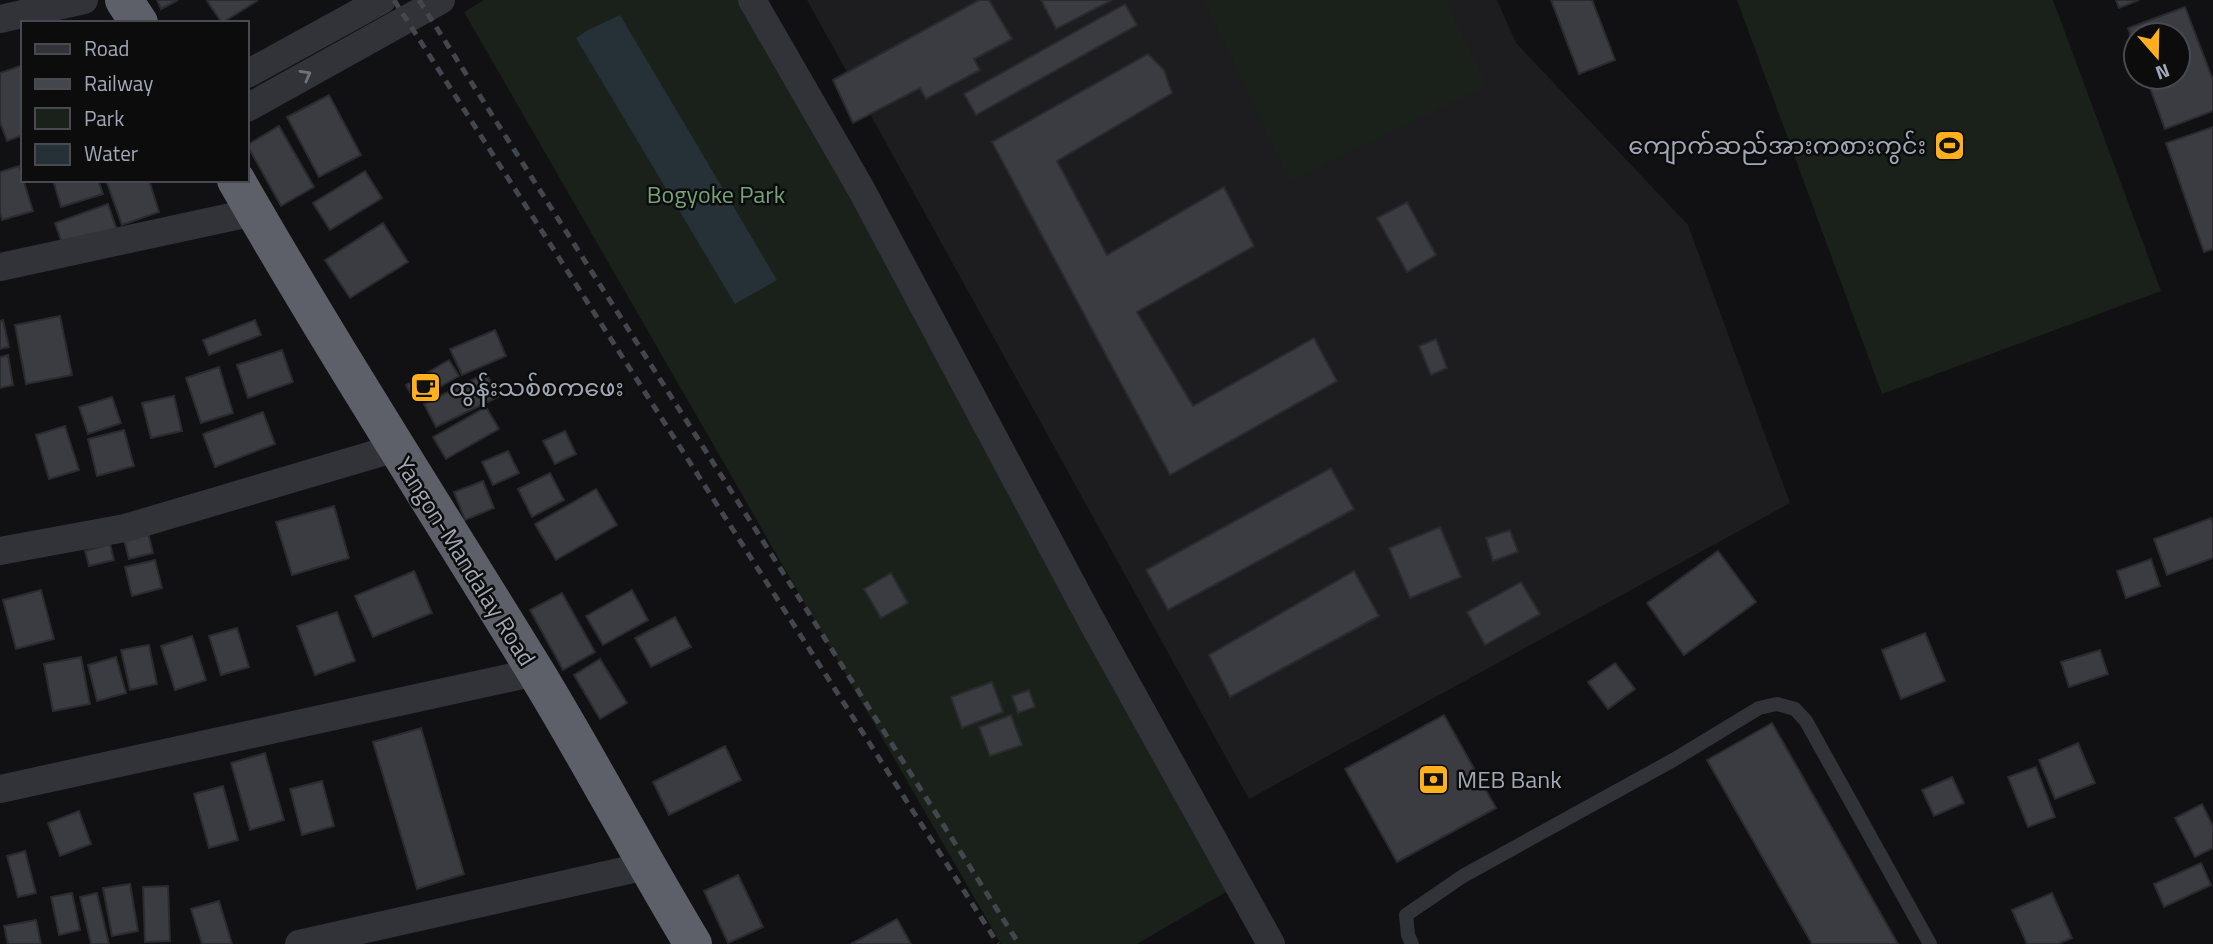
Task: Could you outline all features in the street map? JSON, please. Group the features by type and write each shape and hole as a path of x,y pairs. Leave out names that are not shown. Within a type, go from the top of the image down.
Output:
{"highway":[{"path":"124,0 138,21"},
{"name":"Yangon-Mandalay Road","path":"245,196 396,448 536,671 693,944"}],"street":[{"path":"0,19 84,0"},
{"path":"248,73 382,0"},
{"path":"248,107 441,0"},
{"path":"752,0 861,189 1090,618 1271,944"},
{"path":"0,267 245,196"},
{"path":"0,551 125,528 396,448"},
{"path":"0,789 536,671"},
{"path":"299,944 646,866"}],"lane":[{"path":"1412,944 1406,915 1463,876 1675,759 1759,708 1777,704 1795,709 1806,721 1930,944"}],"shaded area":[{"path":"807,0 1497,0 1516,43 1688,225 1790,503 1249,799"}],"green space":[{"name":"Bogyoke Park","path":"484,0 752,0 1238,885 1137,944 1001,944 464,12"},
{"path":"1203,0 1446,0 1487,86 1290,181"},
{"name":"ကျောက်ဆည်အားကစားကွင်း","path":"1737,0 2053,0 2161,291 1882,394"}],"water":[{"path":"620,15 777,280 735,304 576,38"}],"building":[{"path":"157,0 178,0 161,9"},
{"path":"979,0 989,0 1012,39 974,59 980,70 926,99 920,88 853,123 833,80"},
{"path":"1041,0 1112,0 1056,29"},
{"path":"1551,0 1592,0 1615,60 1579,74"},
{"path":"2116,0 2139,0 2119,8"},
{"path":"207,1 257,1 225,21 221,21"},
{"path":"1125,4 1137,25 976,115 964,94"},
{"path":"2185,7 2190,21 2147,21"},
{"path":"2192,25 2213,80 2213,111 2165,129 2151,91 2192,91"},
{"path":"1148,54 1164,70 1172,93 1057,161 1107,255 1224,187 1254,246 1137,312 1193,406 1314,338 1337,381 1170,475 992,142"},
{"path":"21,66 21,136 7,141 0,122 0,73"},
{"path":"329,95 361,155 319,177 287,117"},
{"path":"279,126 314,187 281,206 248,144"},
{"path":"2213,127 2213,249 2204,252 2166,143"},
{"path":"19,166 21,182 24,182 33,211 2,220 0,172"},
{"path":"365,171 382,198 330,230 313,203"},
{"path":"54,182 99,182 103,194 61,207"},
{"path":"107,182 150,182 159,212 122,225"},
{"path":"1407,202 1436,255 1407,272 1377,218"},
{"path":"108,204 118,233 65,252 55,223"},
{"path":"383,223 408,262 350,298 325,260"},
{"path":"60,316 72,375 26,384 15,325"},
{"path":"3,320 9,347 0,349 0,321"},
{"path":"255,320 261,335 209,355 203,340"},
{"path":"495,330 506,356 462,375 450,349"},
{"path":"1436,339 1447,368 1431,375 1419,346"},
{"path":"282,350 293,382 248,398 237,365"},
{"path":"8,355 13,385 0,388 0,357"},
{"path":"449,360 459,376 415,401 406,385"},
{"path":"219,367 233,413 201,423 186,378"},
{"path":"486,373 498,397 436,427 424,404"},
{"path":"174,396 182,431 151,438 142,403"},
{"path":"112,397 121,423 88,434 79,407"},
{"path":"486,407 499,429 446,459 433,437"},
{"path":"263,412 275,444 215,467 203,434"},
{"path":"65,426 79,470 49,479 36,435"},
{"path":"124,430 134,466 97,476 88,439"},
{"path":"565,431 576,454 555,464 543,441"},
{"path":"508,451 519,473 493,485 482,462"},
{"path":"1331,468 1354,509 1168,610 1146,570"},
{"path":"550,473 564,500 532,517 518,489"},
{"path":"483,481 494,508 465,520 454,492"},
{"path":"596,489 617,525 556,560 535,524"},
{"path":"334,506 349,558 292,575 276,522"},
{"path":"2211,518 2213,558 2167,575 2154,539"},
{"path":"1440,527 1461,577 1410,598 1389,548"},
{"path":"147,529 153,553 129,559 123,536"},
{"path":"1510,530 1518,552 1493,561 1486,538"},
{"path":"110,544 114,560 89,566 85,551"},
{"path":"1718,551 1756,602 1684,655 1647,603"},
{"path":"2151,559 2160,586 2126,598 2117,571"},
{"path":"155,560 162,588 132,596 125,567"},
{"path":"414,571 432,613 373,637 355,596"},
{"path":"1354,571 1379,616 1230,697 1209,655"},
{"path":"891,573 908,603 881,618 864,589"},
{"path":"1521,582 1540,614 1485,645 1467,612"},
{"path":"41,590 54,639 16,649 3,600"},
{"path":"632,590 648,620 603,645 586,616"},
{"path":"562,593 595,652 563,670 530,610"},
{"path":"337,612 355,661 315,675 297,626"},
{"path":"675,617 691,647 651,667 635,638"},
{"path":"237,628 249,667 221,675 209,636"},
{"path":"1925,633 1945,681 1901,699 1882,650"},
{"path":"192,636 206,680 175,690 161,646"},
{"path":"149,645 157,684 130,690 121,650"},
{"path":"2100,650 2108,674 2069,687 2061,662"},
{"path":"81,657 90,704 53,711 44,664"},
{"path":"116,657 126,693 97,701 88,665"},
{"path":"600,659 627,703 600,719 574,675"},
{"path":"1615,663 1635,689 1608,709 1588,682"},
{"path":"992,682 1003,712 962,728 951,697"},
{"path":"1029,690 1035,707 1018,713 1012,696"},
{"path":"1011,715 1022,745 990,756 979,727"},
{"path":"1444,715 1496,808 1397,862 1345,769"},
{"path":"1772,723 1898,944 1812,944 1707,760"},
{"path":"421,728 464,874 417,889 373,742"},
{"path":"2078,743 2095,783 2055,799 2039,760"},
{"path":"725,746 741,780 669,815 653,782"},
{"path":"265,753 284,820 250,830 231,763"},
{"path":"2036,767 2055,817 2028,827 2008,777"},
{"path":"1952,777 1964,803 1934,816 1922,790"},
{"path":"322,781 334,826 302,835 290,789"},
{"path":"223,786 238,840 209,848 194,794"},
{"path":"2202,804 2213,826 2213,848 2195,857 2175,818"},
{"path":"79,811 91,844 60,856 48,823"},
{"path":"25,851 36,893 18,897 7,856"},
{"path":"2201,863 2211,885 2164,907 2154,884"},
{"path":"738,875 763,927 728,943 704,891"},
{"path":"130,884 138,931 112,936 103,888"},
{"path":"168,886 170,941 145,942 143,887"},
{"path":"72,893 80,930 59,935 51,897"},
{"path":"97,893 109,944 91,944 80,897"},
{"path":"2052,893 2072,938 2058,944 2027,944 2012,910"},
{"path":"219,901 232,944 202,944 191,909"},
{"path":"897,919 911,944 851,944"},
{"path":"36,920 41,944 8,944 4,926"}],"railway":[{"path":"394,0 998,944"},
{"path":"419,0 1019,944"}],"place":[{"name":"ကျောက်ဆည်အားကစားကွင်း","path":"1949,145"},
{"name":"ထွန်းသစ်စကဖေး","path":"426,387"},
{"name":"MEB Bank","path":"1434,779"}]}
